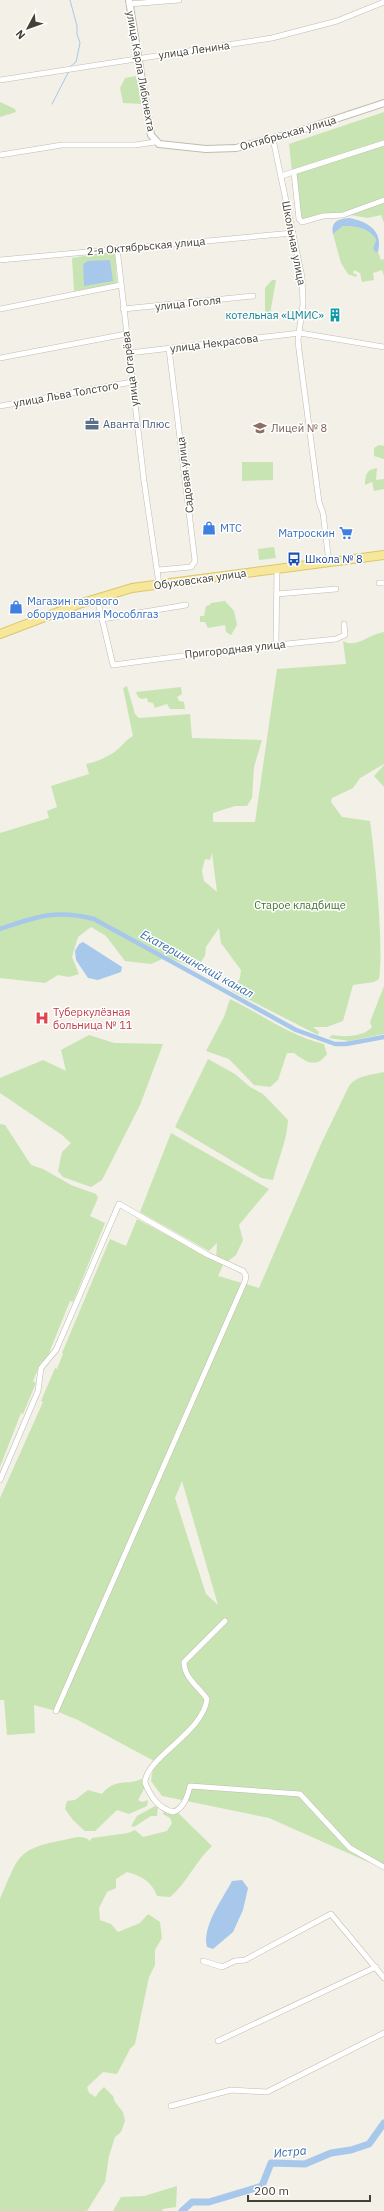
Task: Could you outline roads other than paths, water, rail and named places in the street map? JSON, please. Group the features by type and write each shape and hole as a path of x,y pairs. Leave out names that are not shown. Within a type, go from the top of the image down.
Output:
{"main road":[{"name":"Обуховская улица","path":"0,634 120,591 159,584 384,555"}],"street":[{"path":"129,2 179,0"},
{"name":"улица Карла Либкнехта","path":"129,2 150,130 155,142"},
{"name":"улица Ленина","path":"0,80 281,36 337,20 384,2"},
{"name":"Октябрьская улица","path":"0,155 62,145 135,146 155,142 173,147 226,149 273,139 384,103"},
{"name":"Школьная улица","path":"273,139 303,286 299,350 319,502 323,513 329,562"},
{"path":"281,176 384,143"},
{"path":"294,173 299,219 302,222 323,216 342,215 384,200"},
{"name":"2-я Октябрьская улица","path":"0,260 117,248 293,233"},
{"name":"улица Огарёва","path":"117,248 126,334 159,584"},
{"path":"0,309 121,285"},
{"name":"улица Гоголя","path":"123,309 253,296"},
{"name":"улица Некрасова","path":"129,353 300,333 384,347"},
{"path":"0,358 126,334"},
{"name":"Садовая улица","path":"158,570 191,567 195,561 169,349"},
{"name":"улица Льва Толстого","path":"0,406 132,382"},
{"path":"276,644 277,568"},
{"path":"277,594 336,589"},
{"path":"97,598 102,619 186,605"},
{"name":"Пригородная улица","path":"102,619 113,665 176,656 254,649 276,644 340,638 345,635 344,624"},
{"path":"0,1480 38,1391 41,1368 56,1350 119,1204 208,1255 243,1271 246,1276 245,1281 56,1711"},
{"path":"225,1621 184,1662 184,1669 190,1679 207,1699 206,1707 188,1733 148,1770 145,1783 153,1799 160,1806 174,1812 179,1809 185,1800 190,1786 300,1794 350,1848 384,1867"},
{"path":"203,1962 222,1967 236,1960 245,1960 331,1914 384,1978"},
{"path":"218,2041 376,1967"},
{"path":"171,2106 231,2090 267,2092 384,2033"}],"water":[{"path":"349,218 367,224 376,232 379,244 378,252 375,252 373,248 376,240 370,233 362,228 343,226 333,234 334,224 338,220"},
{"path":"110,260 113,281 84,286 83,264 88,261"},
{"path":"83,942 122,967 121,972 98,980 88,978 76,960 75,951 79,944"},
{"path":"242,1880 248,1888 243,1910 233,1932 213,1949 207,1947 207,1930 214,1913 232,1881"}],"waterway":[{"path":"70,0 80,43 76,62 71,66"},
{"path":"52,104 69,71"},
{"name":"Екатерининский канал","path":"0,929 46,916 68,915 94,919 296,1030 335,1044 346,1044 384,1037"},
{"name":"Истра","path":"182,2211 192,2202 209,2202 262,2186 271,2163 305,2164 331,2153 351,2150 369,2144 384,2123"}],"place":[{"name":"котельная «ЦМИС»","path":"335,315"},
{"name":"Аванта Плюс","path":"92,424"},
{"name":"Лицей № 8","path":"260,428"},
{"name":"МТС","path":"209,528"},
{"name":"Матроскин","path":"346,533"},
{"name":"Школа № 8","path":"294,559"},
{"name":"Магазин газового оборудования Мособлгаз","path":"16,607"},
{"name":"Туберкулёзная больница № 11","path":"42,1018"}],"park label":[{"name":"Старое кладбище","path":"300,905"}]}
